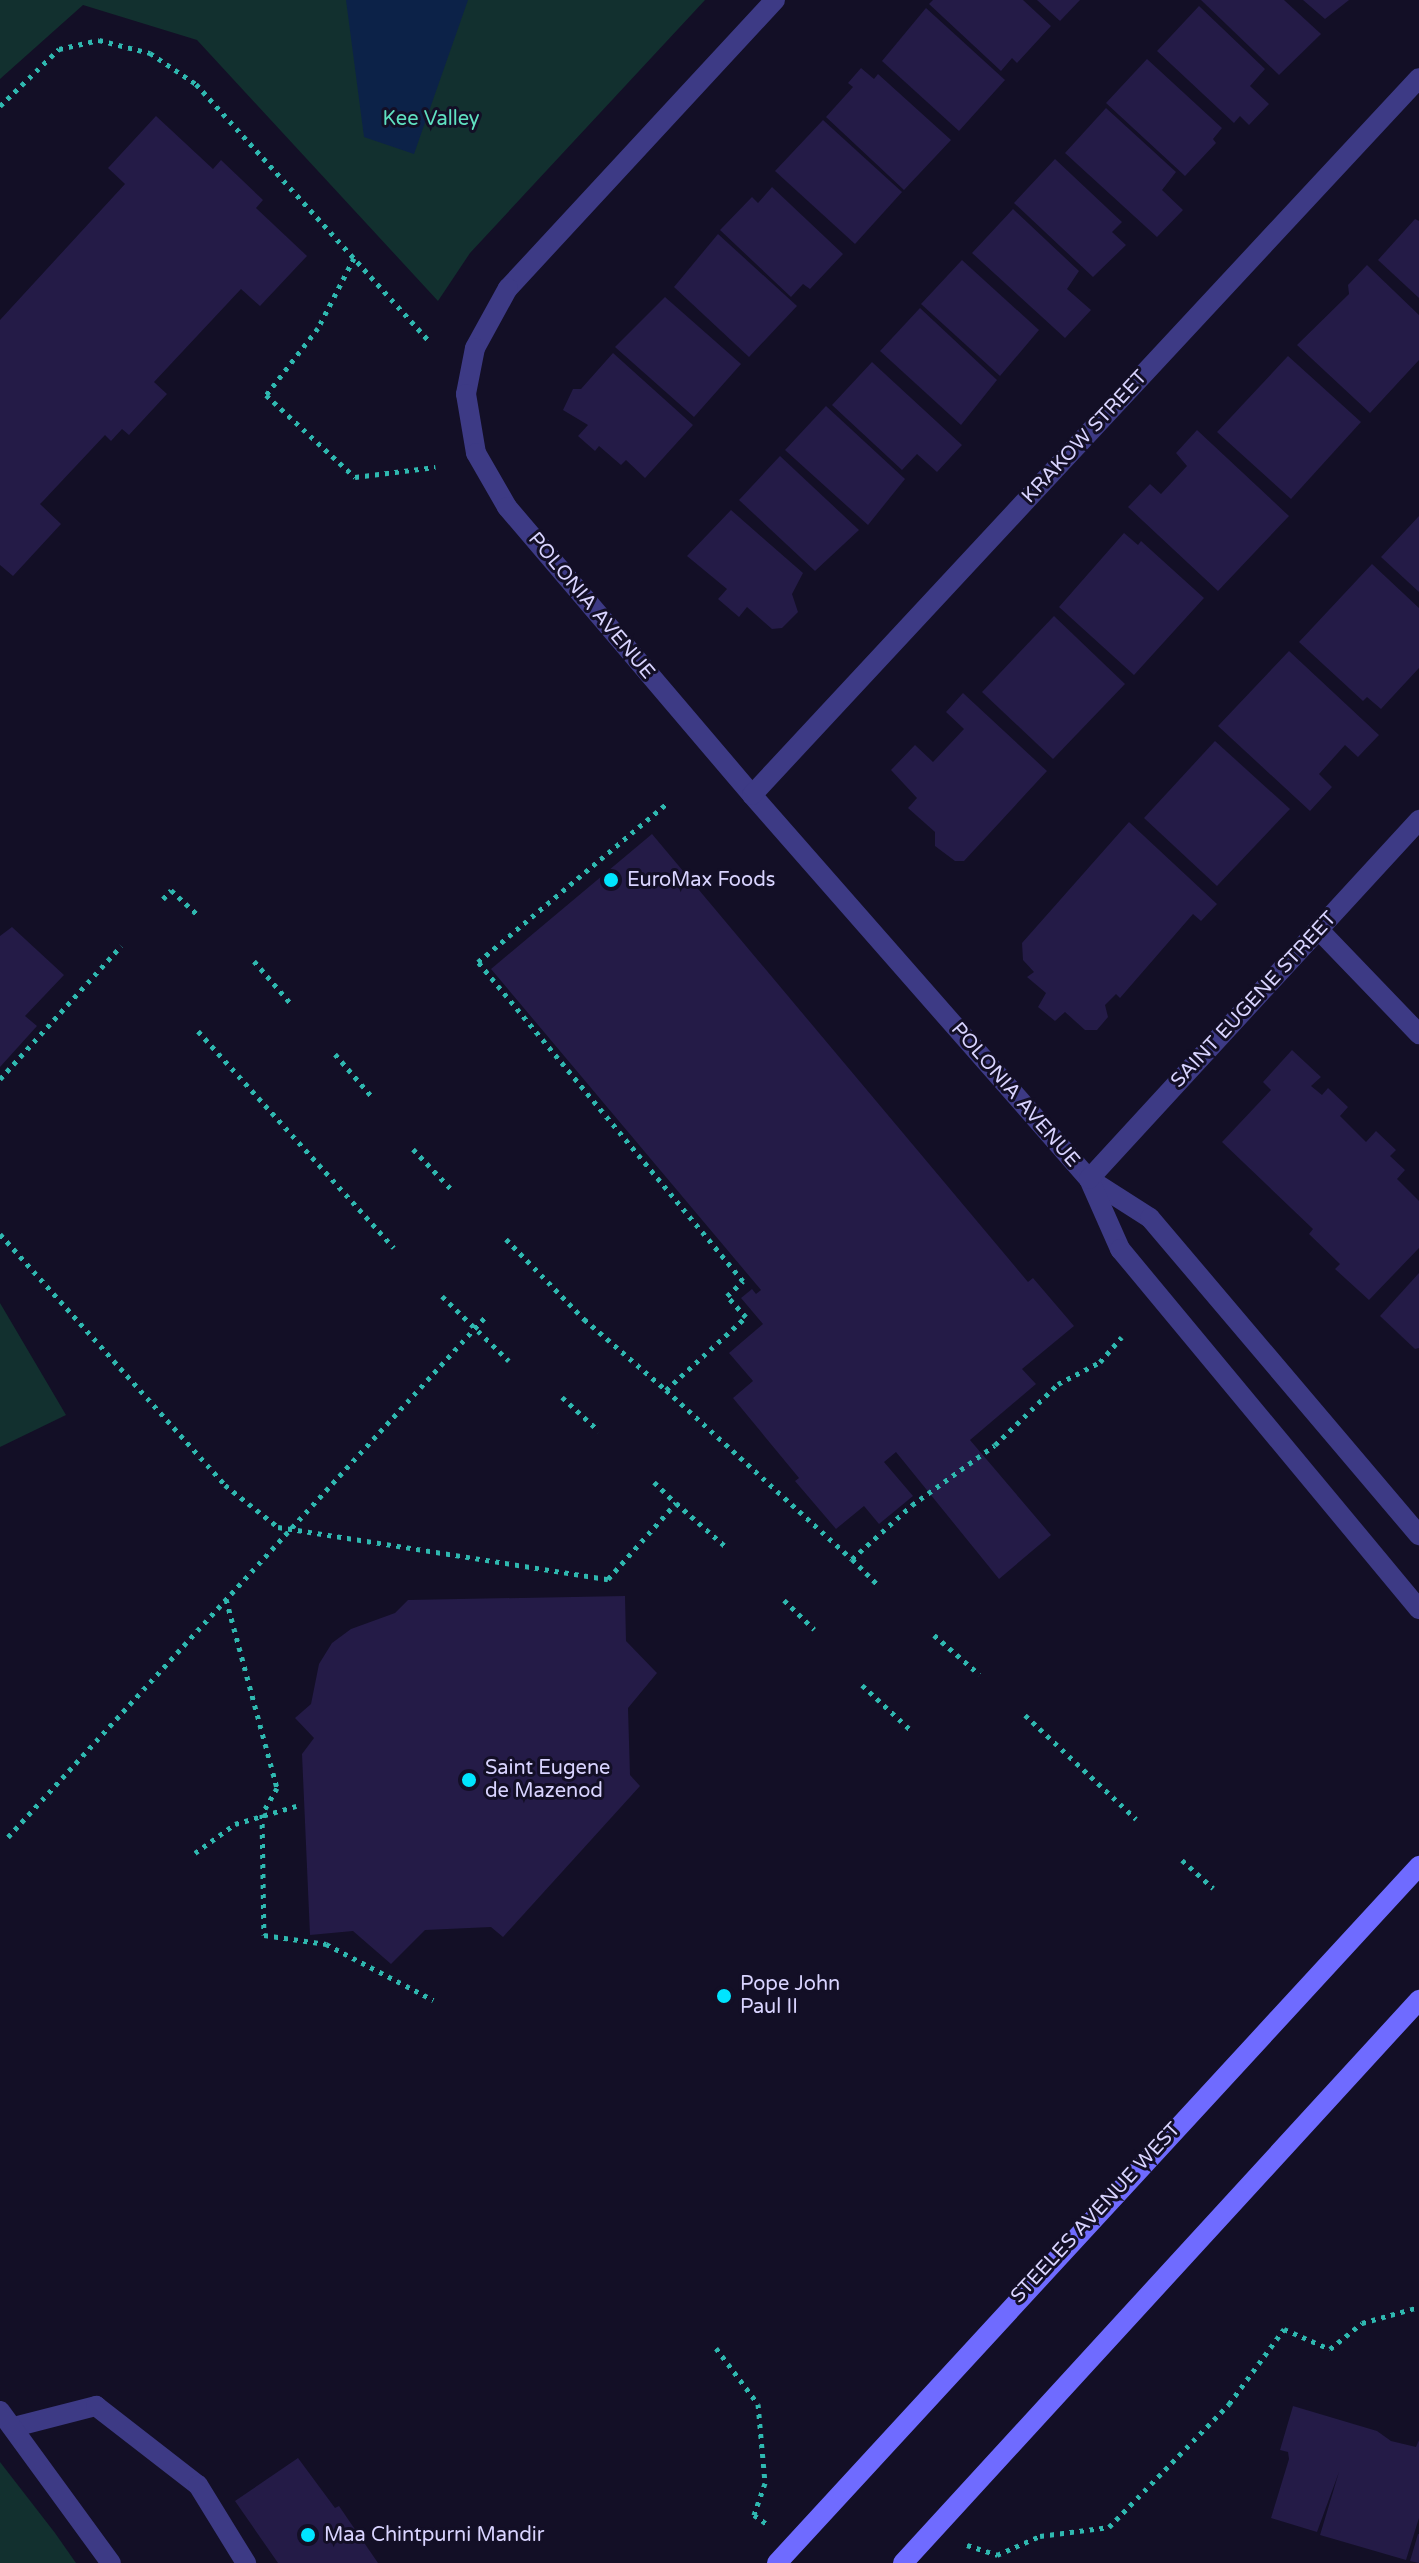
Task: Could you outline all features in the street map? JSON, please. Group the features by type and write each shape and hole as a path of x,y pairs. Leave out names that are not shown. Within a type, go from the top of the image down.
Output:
{"main road":[{"name":"STEELES AVENUE WEST","path":"777,2563 1419,1866"},
{"path":"903,2563 1419,2000"}],"street":[{"name":"POLONIA AVENUE","path":"775,0 508,288 475,348 466,394 476,453 507,507 752,795 1089,1179 1150,1218 1419,1535"},
{"name":"KRAKOW STREET","path":"752,795 1419,78"},
{"name":"SAINT EUGENE STREET","path":"1089,1179 1419,820"},
{"path":"1318,929 1419,1034"},
{"name":"POLONIA AVENUE","path":"1089,1179 1120,1249 1419,1609"},
{"path":"14,2427 96,2406 198,2485 246,2563"},
{"path":"0,2411 111,2563"}],"path":[{"path":"0,106 59,49 99,40 150,53 196,84 430,342"},
{"path":"354,258 318,328 266,395 355,477 435,467"},
{"path":"666,1390 746,1317 727,1296 743,1281 478,962 669,802"},
{"path":"163,899 171,890 197,914"},
{"path":"0,1079 121,946"},
{"path":"254,961 292,1005"},
{"path":"198,1031 394,1248"},
{"path":"335,1054 373,1098"},
{"path":"413,1149 453,1191"},
{"path":"0,1234 225,1485 278,1527 608,1579 676,1503"},
{"path":"506,1239 584,1319 877,1584"},
{"path":"527,1273 535,1266"},
{"path":"442,1296 509,1361"},
{"path":"8,1837 486,1316"},
{"path":"852,1559 912,1505 995,1445 1058,1384 1100,1362 1122,1337"},
{"path":"562,1397 599,1431"},
{"path":"654,1482 725,1546"},
{"path":"226,1598 277,1788 262,1814 264,1935 326,1944 433,2000"},
{"path":"784,1600 814,1629"},
{"path":"934,1635 979,1674"},
{"path":"862,1685 913,1732"},
{"path":"1025,1715 1136,1819"},
{"path":"195,1853 235,1824 296,1806"},
{"path":"1182,1860 1213,1888"},
{"path":"931,2532 997,2555 1040,2536 1109,2527 1229,2404 1284,2329 1330,2349 1362,2323 1419,2307"},
{"path":"716,2348 758,2404 765,2483 754,2515 795,2543"}],"green space":[{"name":"Kee Valley","path":"0,0 705,0 470,253 438,301 197,40 83,5 0,79"},
{"path":"0,1303 66,1415 0,1447"},
{"path":"0,2462 55,2533 76,2563 0,2563"}],"water":[{"path":"346,0 468,0 414,154 364,137"}],"building":[{"path":"933,0 1023,0 1051,26 1017,63 1012,58 1001,71 929,4"},
{"path":"1037,0 1080,0 1060,21"},
{"path":"1201,0 1284,0 1321,34 1279,75"},
{"path":"1303,0 1349,0 1325,19"},
{"path":"1199,6 1265,69 1250,86 1269,104 1249,125 1240,116 1234,123 1157,51"},
{"path":"926,8 1005,80 959,131 882,61"},
{"path":"1147,59 1222,128 1213,139 1216,143 1185,176 1106,103"},
{"path":"861,68 874,79 878,74 951,140 904,190 826,117 853,87 848,83"},
{"path":"1106,108 1176,172 1162,190 1183,210 1157,237 1065,153"},
{"path":"156,116 213,169 221,160 263,200 256,208 307,256 260,306 241,289 154,382 167,394 129,435 122,429 111,441 105,435 40,504 61,524 13,576 0,565 0,320 125,184 108,168"},
{"path":"823,120 902,192 855,244 775,171"},
{"path":"1055,159 1122,222 1112,232 1126,245 1093,277 1014,203"},
{"path":"772,187 843,254 810,289 803,284 791,297 720,230 752,197 758,203"},
{"path":"1013,209 1079,271 1067,289 1091,310 1065,338 972,253"},
{"path":"1415,219 1419,221 1419,298 1378,260"},
{"path":"718,234 797,306 749,357 674,287"},
{"path":"962,260 1039,330 1000,376 921,304"},
{"path":"1367,265 1419,315 1419,360 1370,413 1297,345 1349,294 1348,285"},
{"path":"665,297 741,364 694,417 615,347"},
{"path":"920,308 997,380 961,425 880,351"},
{"path":"613,353 693,425 645,478 626,460 621,465 599,446 595,451 578,436 588,425 563,410 573,389 581,389"},
{"path":"1288,356 1361,422 1291,499 1217,432"},
{"path":"872,362 962,445 937,472 917,454 902,470 832,405"},
{"path":"826,406 905,479 868,525 785,450"},
{"path":"1197,430 1289,516 1218,591 1128,507 1150,484 1161,494 1187,466 1176,453"},
{"path":"780,456 859,530 815,571 739,500"},
{"path":"731,510 803,573 792,594 798,612 782,628 772,629 747,607 739,617 718,599 727,589 687,556"},
{"path":"1419,516 1419,592 1381,557"},
{"path":"1124,533 1138,545 1141,541 1204,598 1134,675 1059,607"},
{"path":"1372,564 1419,608 1419,668 1381,709 1367,697 1363,701 1299,642"},
{"path":"1054,616 1125,684 1053,759 982,692"},
{"path":"1289,651 1379,735 1358,757 1345,745 1319,774 1332,787 1310,811 1218,726"},
{"path":"963,693 1047,771 964,861 955,861 935,846 935,832 908,808 917,798 891,770 915,745 933,762 964,729 946,712"},
{"path":"1215,741 1290,809 1217,886 1144,818"},
{"path":"1129,822 1217,904 1201,921 1193,914 1120,998 1116,994 1105,1005 1108,1017 1097,1030 1085,1030 1065,1012 1055,1021 1038,1007 1046,993 1027,977 1034,972 1023,960 1022,943"},
{"path":"652,834 1028,1282 1033,1278 1074,1326 1022,1369 1036,1384 970,1440 1051,1535 999,1579 896,1452 884,1462 913,1496 879,1524 864,1506 836,1529 795,1481 799,1478 733,1398 753,1381 729,1353 763,1324 741,1298 752,1289 756,1294 761,1290 491,969"},
{"path":"12,927 64,975 25,1016 37,1026 0,1067 0,936"},
{"path":"1292,1050 1321,1077 1311,1086 1322,1095 1328,1088 1348,1107 1340,1116 1366,1142 1376,1131 1396,1150 1390,1156 1405,1170 1397,1179 1419,1201 1419,1248 1369,1300 1335,1269 1340,1264 1309,1234 1313,1229 1222,1142 1271,1090 1263,1082"},
{"path":"1419,1273 1419,1348 1415,1349 1380,1316"},
{"name":"Saint Eugene de Mazenod","path":"625,1596 626,1641 657,1673 628,1708 630,1775 640,1786 503,1937 491,1927 425,1930 391,1964 353,1931 310,1935 302,1754 314,1738 295,1718 311,1704 319,1664 332,1643 351,1629 395,1613 408,1600"},
{"path":"1293,2406 1377,2431 1391,2441 1416,2447 1419,2440 1419,2518 1406,2560 1320,2535 1339,2472 1317,2532 1271,2518 1289,2459 1288,2452 1280,2450"},
{"name":"Maa Chintpurni Mandir","path":"298,2458 335,2508 339,2506 378,2563 278,2563 235,2501"},
{"path":"1419,2534 1419,2563 1410,2561"}],"place":[{"name":"EuroMax Foods","path":"611,880"},
{"name":"Saint Eugene de Mazenod","path":"469,1780"},
{"name":"Pope John Paul II","path":"724,1996"},
{"name":"Maa Chintpurni Mandir","path":"308,2535"}]}
